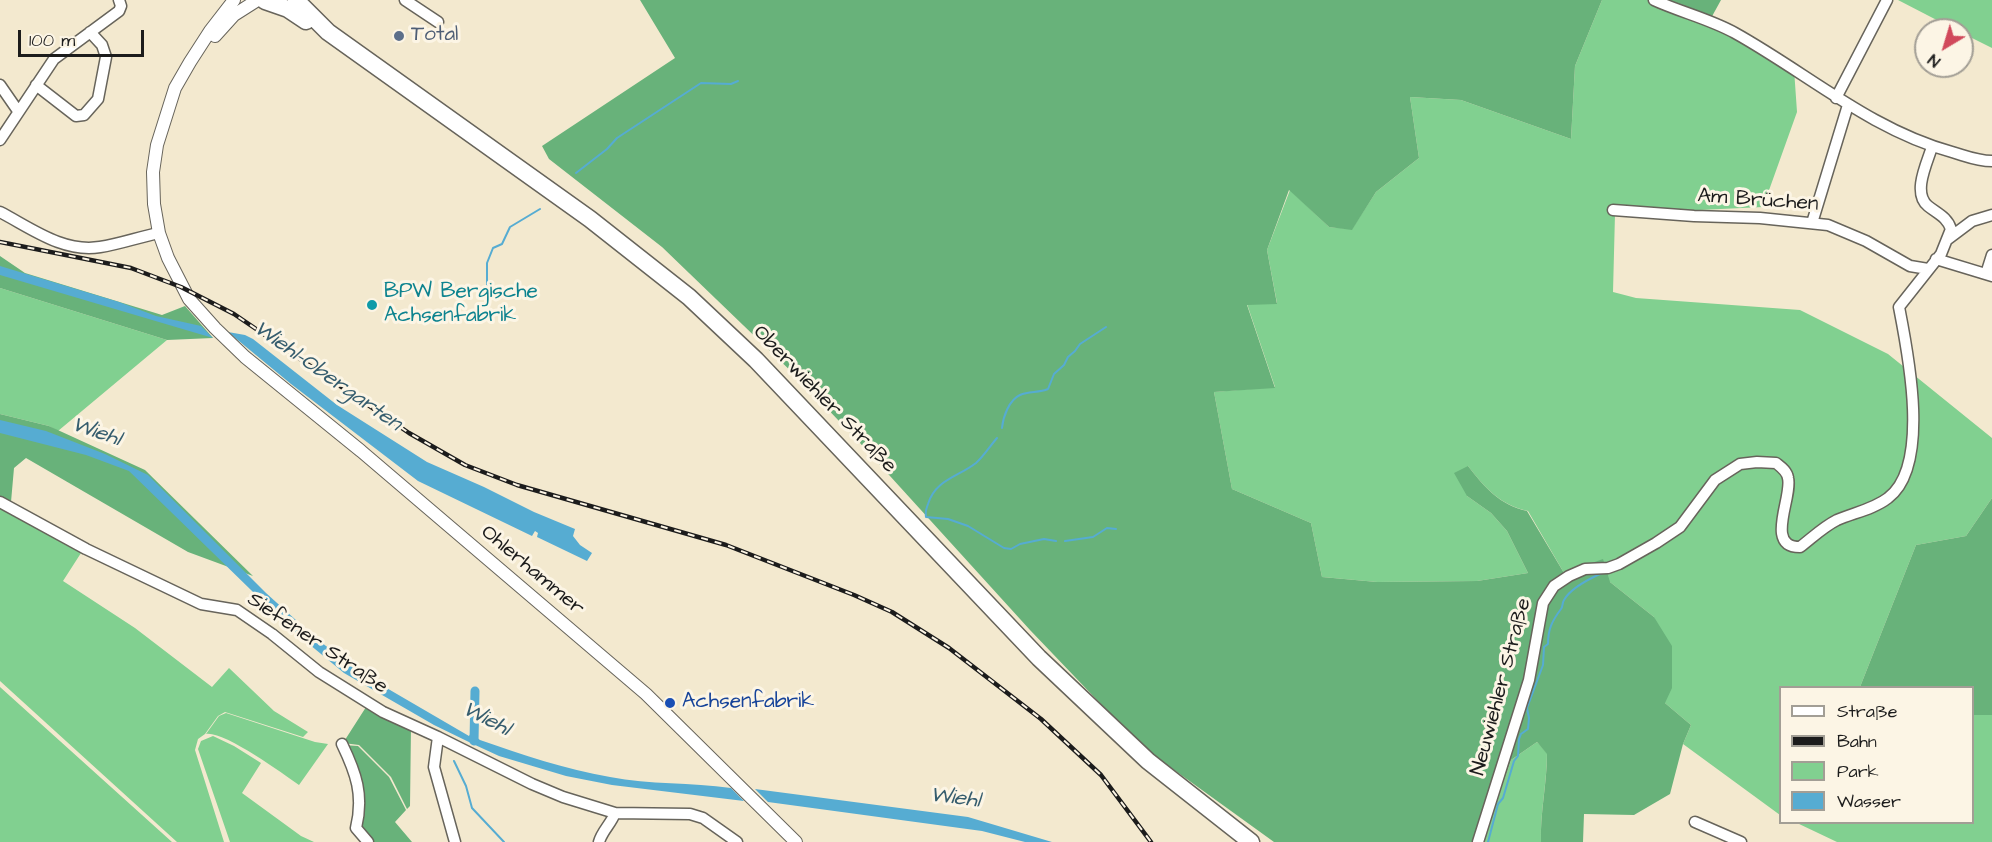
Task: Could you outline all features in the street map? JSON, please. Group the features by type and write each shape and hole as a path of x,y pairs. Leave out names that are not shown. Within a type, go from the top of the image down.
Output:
{"main road":[{"name":"Oberwiehler Straße","path":"260,0 288,9 328,32 590,219 688,297 756,360 1040,658 1148,761 1250,842"},
{"name":"Oberwiehler Straße","path":"296,0 328,32"}],"street":[{"path":"0,140 54,59 118,11 121,6 119,0"},
{"path":"0,212 52,240 82,249 98,248 159,233 154,204 153,172 157,145 175,88 210,32 234,0"},
{"path":"202,46 215,36 234,15 260,0"},
{"path":"405,0 438,22"},
{"path":"1654,0 1733,31 1836,98 1887,126 1932,147 1980,161 1992,161"},
{"path":"1836,98 1887,0"},
{"path":"36,85 76,116 84,115 98,99 106,57 102,45 90,32"},
{"path":"0,85 18,111"},
{"path":"1812,223 1848,105"},
{"path":"1928,269 1941,254 1951,229 1948,222 1927,206 1922,198 1920,188 1932,147"},
{"name":"Am Brüchen","path":"1613,210 1760,218 1828,225 1866,241 1910,266 1928,269"},
{"path":"1948,239 1972,221 1992,215"},
{"name":"Ohlerhammer","path":"159,233 181,286 189,299 230,343 638,686 668,713 796,842"},
{"path":"1936,259 1989,275 1992,255"},
{"name":"Neuwiehler Straße","path":"1478,842 1529,680 1543,603 1554,586 1586,569 1608,568 1619,564 1656,543 1680,527 1715,480 1740,464 1776,463 1788,475 1790,491 1785,507 1782,534 1784,541 1793,547 1800,547 1835,521 1887,499 1902,482 1910,464 1913,410 1912,380 1899,307 1928,269"},
{"name":"Siefener Straße","path":"0,502 83,548 201,604 237,610 272,634 319,672 383,712 532,784 563,797 615,813 690,814 703,818 737,842"},
{"path":"438,737 434,768 455,842"},
{"path":"342,744 355,772 359,791 356,828 368,842"},
{"path":"599,842 601,834 615,813"},
{"path":"1695,822 1741,842"}],"green space":[{"path":"640,0 1602,0 1575,66 1571,139 1461,100 1410,97 1419,158 1376,192 1352,230 1329,227 1289,190 1267,250 1277,304 1247,305 1275,388 1214,392 1232,489 1311,523 1322,577 1377,582 1477,581 1528,573 1507,531 1491,513 1467,496 1454,473 1468,466 1501,500 1527,511 1564,573 1603,559 1610,582 1654,617 1672,646 1672,688 1665,703 1691,725 1683,744 1670,794 1634,815 1584,814 1583,842 1541,842 1547,754 1537,742 1511,760 1483,842 1274,842 1141,746 1030,630 797,377 662,247 549,159 542,146 675,58"},
{"path":"1602,0 1656,0 1710,20 1794,69 1797,112 1763,207 1615,214 1613,292 1636,298 1800,310 1888,354 1992,438 1992,498 1966,536 1916,545 1860,686 1779,686 1779,814 1683,744 1691,725 1665,703 1654,617 1610,582 1564,573 1528,511 1501,500 1468,466 1467,496 1491,513 1507,531 1528,573 1477,581 1377,582 1322,577 1311,523 1232,489 1214,392 1275,387 1247,304 1277,303 1267,250 1290,190 1329,227 1352,229 1376,192 1419,158 1410,97 1461,100 1571,139 1575,66"},
{"path":"1656,0 1721,0 1710,20"},
{"path":"1898,0 1992,0 1992,48 1974,39 1974,18 1933,18"},
{"path":"0,256 25,273 162,315 185,306 213,338 167,340 0,288"},
{"path":"0,288 167,340 58,431 49,426 0,414"},
{"path":"0,414 49,426 145,470 253,576 188,552 26,458 14,468 11,502 0,497"},
{"path":"1992,498 1992,715 1974,715 1974,686 1860,686 1916,545 1966,536"},
{"path":"0,508 81,553 63,581 135,628 212,687 229,668 274,711 308,732 303,737 225,712 218,716 205,734 198,739 195,750 224,842 177,842 0,681"},
{"path":"0,687 172,842 0,842"},
{"path":"368,704 411,726 410,806 407,809 391,777 359,745 343,743"},
{"path":"1974,708 1992,709 1992,842 1837,842 1799,824 1974,824"},
{"path":"226,713 315,742 328,744 299,785 239,746 226,739 206,734 219,716"},
{"path":"213,736 261,763 242,793 301,836 314,842 230,842 198,749 201,741"},
{"path":"1537,742 1547,753 1541,842 1483,842 1511,760"},
{"path":"343,745 358,746 389,777 406,810 395,822 412,842 371,842 359,826 360,816"}],"water":[{"path":"0,266 119,302 156,316 201,326 213,338 0,275"},
{"path":"228,332 253,339 337,405 427,462 575,529 573,536 580,545 592,553 587,561 537,537 538,533 535,531 532,536 418,481 291,384"},
{"path":"0,420 46,431 105,454 148,475 266,593 318,640 366,676 469,736 471,733 480,740 512,751 593,774 625,780 731,788 744,801 612,785 566,776 499,756 434,725 344,673 292,630 129,471 86,455 0,433"},
{"path":"755,789 968,817 1052,842 1025,842 982,831 768,802"}],"waterway":[{"path":"576,173 607,149 617,138 701,83 731,84 738,81"},
{"path":"487,295 487,263 493,248 502,244 510,227 540,209"},
{"path":"1002,428 1005,414 1016,397 1048,389 1054,374 1080,344 1106,327"},
{"path":"997,438 976,463 936,489 928,504 926,517 948,519 968,526 1004,548 1011,549 1020,544 1044,539 1056,541"},
{"path":"1065,541 1093,537 1107,528 1116,529"},
{"path":"1488,842 1498,804 1503,798 1514,761 1518,756 1519,739 1521,734 1528,729 1527,708 1543,665 1544,647 1548,644 1551,625 1567,596 1581,584 1602,573"},
{"name":"Wiehl","path":"474,741 475,691"},
{"path":"454,761 466,786 472,808 504,842"}],"railway":[{"path":"0,242 131,268 181,287 234,314 409,433 465,465 517,485 726,545 892,612 949,648 1041,719 1101,775 1151,842"}],"place":[{"name":"Total","path":"399,36"},
{"name":"BPW Bergische Achsenfabrik","path":"372,305"},
{"name":"Achsenfabrik","path":"670,703"}],"water label":[{"name":"Wiehl-Obergarten","path":"327,377"}]}
